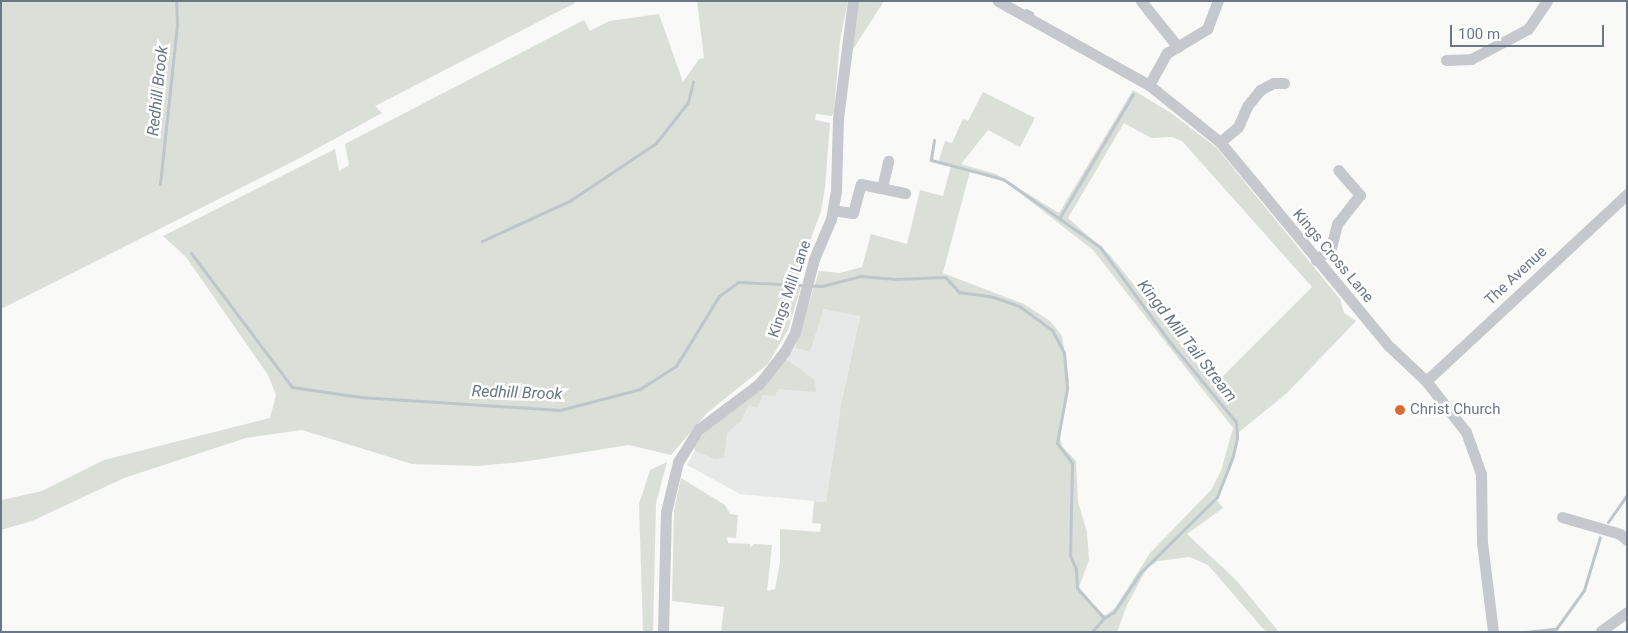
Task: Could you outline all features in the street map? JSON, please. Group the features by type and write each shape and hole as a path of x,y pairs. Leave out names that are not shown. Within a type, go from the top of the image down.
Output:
{"street":[{"name":"Kings Mill Lane","path":"664,632 666,512 678,462 699,429 755,388 778,360 794,332 810,276 833,210 838,118 853,1"},
{"name":"Kings Cross Lane","path":"998,1 1149,85 1220,142 1389,346 1426,381 1466,432 1476,455 1483,498 1482,542 1492,630"},
{"path":"1141,1 1178,47"},
{"path":"1149,85 1167,53 1207,29 1218,1"},
{"path":"1446,60 1471,59 1528,29 1547,1"},
{"path":"1220,142 1238,127 1248,106 1260,90 1273,83 1284,83"},
{"path":"882,188 888,161"},
{"path":"1316,260 1330,248 1337,224 1360,196 1338,170"},
{"path":"833,210 853,213 856,183 905,193"},
{"name":"The Avenue","path":"1426,381 1627,194"},
{"path":"1562,516 1620,534 1627,540"},
{"path":"1601,631 1627,612"}],"shaded area":[{"path":"1,1 574,1 575,3 375,106 382,113 298,159 1,309"},
{"path":"697,1 848,1 840,40 834,111 832,116 816,114 815,120 830,123 825,188 821,211 801,266 798,285 801,286 788,330 768,364 707,413 671,455 629,445 522,462 478,466 412,464 302,430 246,438 124,478 32,521 1,530 1,500 42,491 104,460 270,418 276,395 268,375 186,257 163,236 335,149 339,171 349,165 345,144 584,20 590,31 609,21 659,14 683,82 699,59 704,58"},
{"path":"859,1 884,1 852,51 852,23"},
{"path":"1133,90 1171,113 1217,148 1340,299 1344,313 1356,321 1287,393 1238,433 1229,472 1216,499 1223,508 1187,534 1237,581 1279,632 1266,632 1208,565 1190,557 1158,561 1147,568 1127,605 1117,632 721,632 724,607 672,601 674,510 681,478 725,505 730,514 738,515 736,538 727,537 728,543 750,544 750,548 754,544 772,545 767,591 775,589 780,562 780,529 820,532 821,524 812,523 814,501 826,502 841,404 860,316 824,309 810,352 795,348 819,271 840,273 862,267 871,234 907,244 920,190 943,196 951,166 938,163 945,141 952,143 963,119 968,121 983,92 1035,118 1020,147 988,130 961,164 996,174 1059,213","holes":["1124,123 1151,138 1172,137 1182,141 1312,287 1214,385 1110,255 1068,218","970,171 1007,183 1093,250 1233,428 1221,471 1211,490 1150,553 1115,608 1103,615 1079,587 1089,560 1087,532 1078,502 1076,461 1062,446 1060,438 1069,380 1062,336 1050,321 1024,304 943,273"]},
{"path":"824,309 860,315 841,404 826,502 740,494 687,465 699,443 772,378 795,348 810,352"},
{"path":"786,359 815,380 816,392 777,389 776,396 763,395 757,408 749,405 741,421 727,433 724,458 715,459 695,451 694,446 708,428 766,384"},
{"path":"667,462 656,503 653,632 643,632 639,504 650,470"}],"waterway":[{"name":"Redhill Brook","path":"160,184 177,25 176,1"},
{"path":"1026,10 1032,13"},
{"path":"482,241 571,200 656,143 688,102 693,82"},
{"path":"1060,217 1133,94"},
{"name":"Kingd Mill Tail Stream","path":"934,140 931,160 1003,179 1100,247 1169,341 1236,422 1237,438 1233,456 1217,497 1140,573 1114,612 1104,618"},
{"name":"Redhill Brook","path":"191,253 292,387 360,397 560,410 640,389 676,366 719,296 738,282 822,286 861,276 895,279 945,277 959,292 993,297 1019,306 1052,330 1064,353 1067,389 1057,443 1072,463 1070,555 1076,569 1077,588 1104,618 1092,632"},
{"path":"1608,522 1627,495"},
{"path":"1525,632 1556,629 1584,590 1600,537"}],"place":[{"name":"Christ Church","path":"1400,410"}]}
